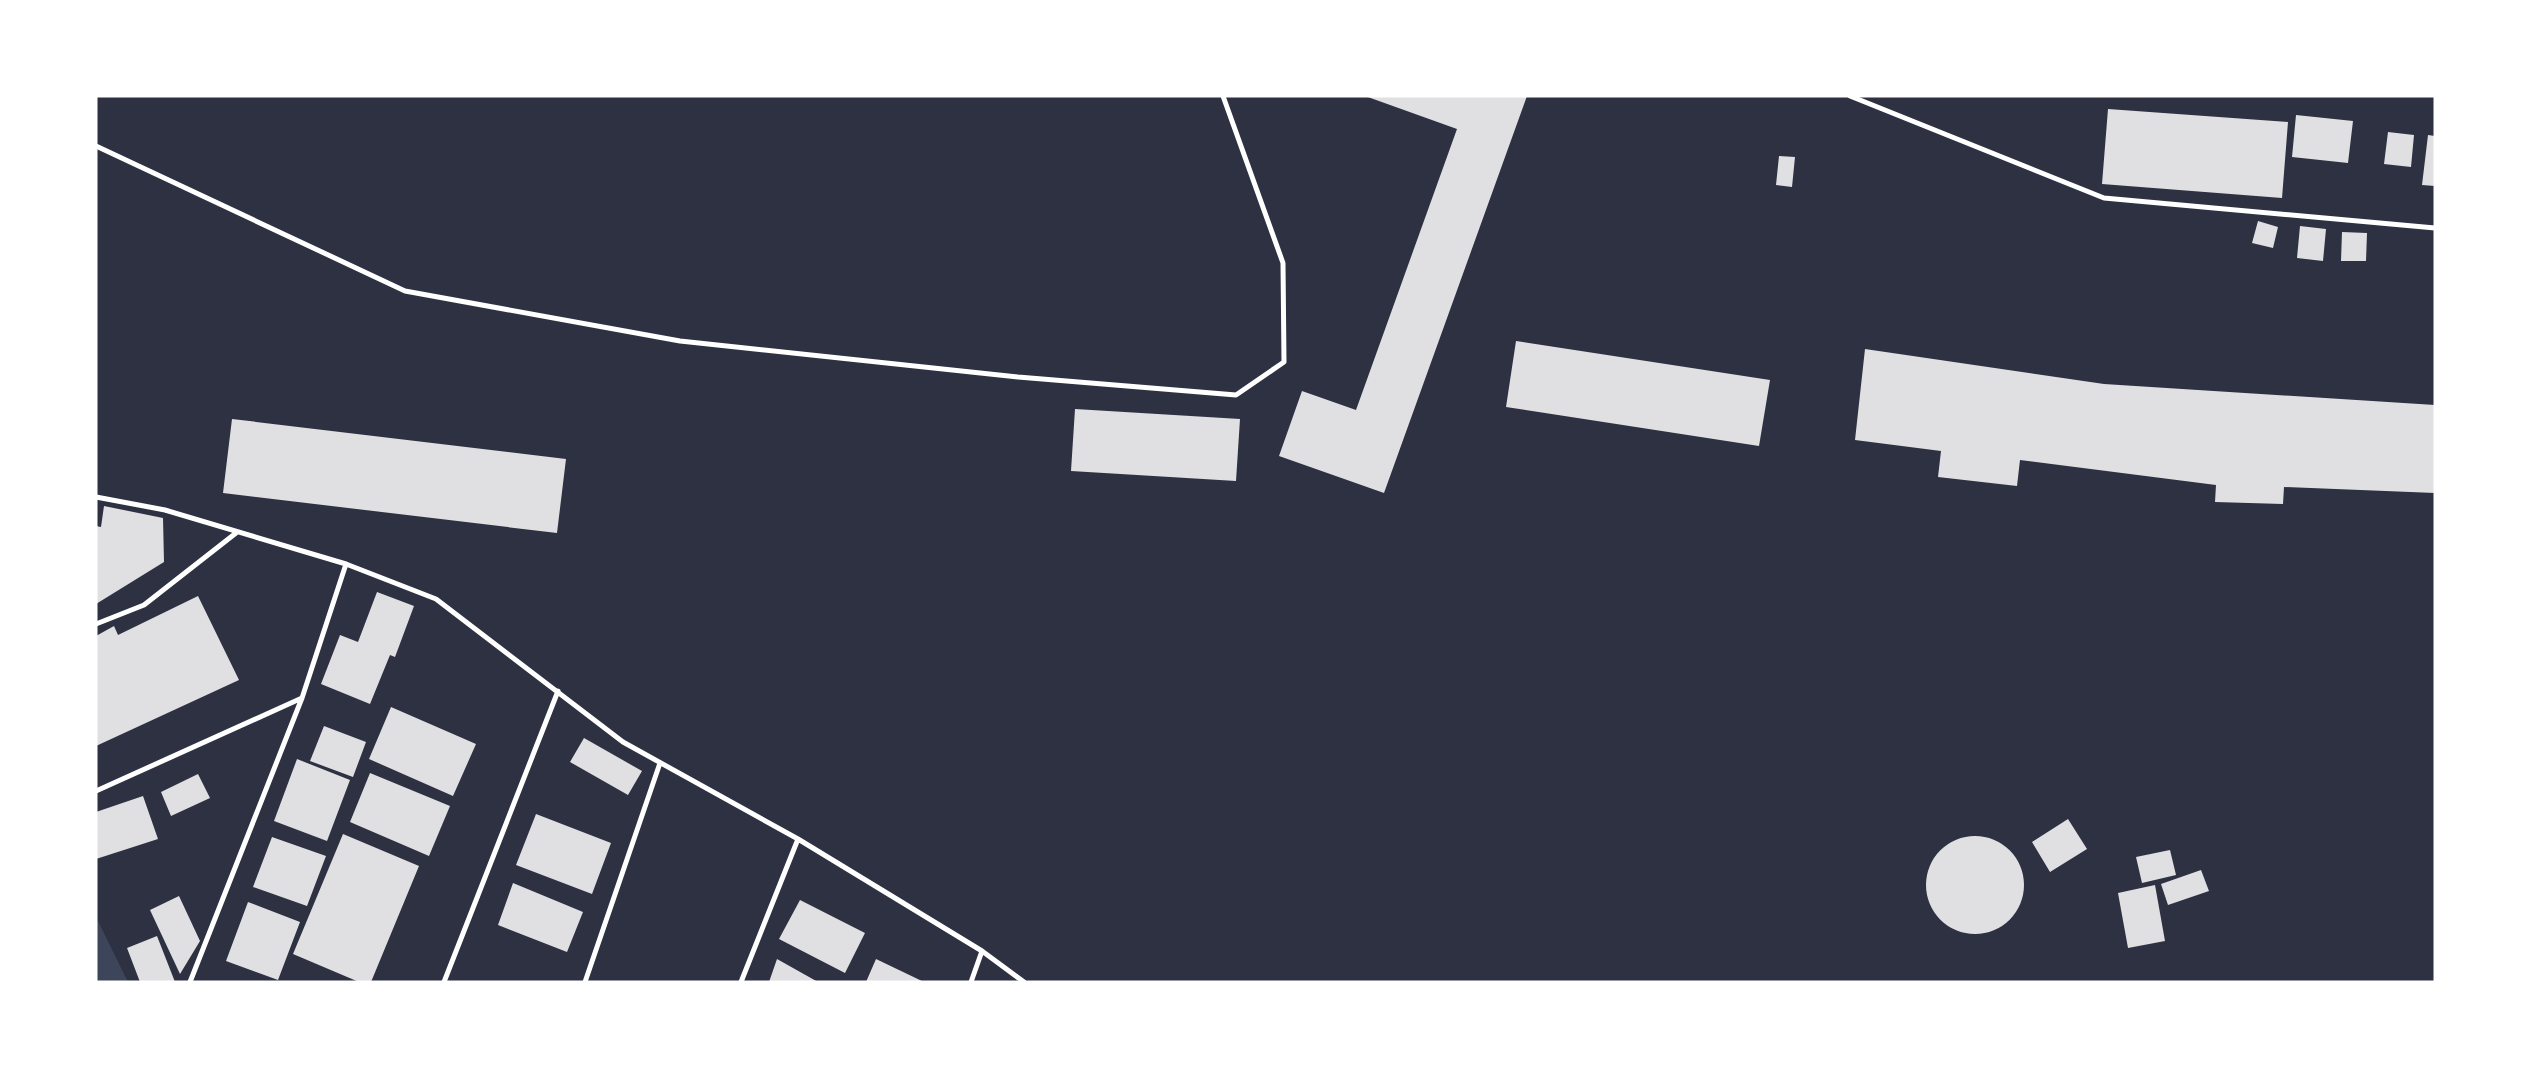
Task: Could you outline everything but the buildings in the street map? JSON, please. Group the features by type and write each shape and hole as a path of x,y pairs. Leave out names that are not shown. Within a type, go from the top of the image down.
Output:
{"street":[{"path":"96,146 406,291 680,341 1018,377 1236,395 1284,362 1283,263 1223,96"},
{"path":"1850,96 2104,198 2435,228"},
{"path":"96,496 164,510 236,533 346,564 436,599 623,742 798,839 982,951 1024,982"},
{"path":"96,624 144,605 236,533"},
{"path":"190,982 302,698 346,564"},
{"path":"444,982 558,691"},
{"path":"96,791 302,698"},
{"path":"585,982 660,763"},
{"path":"741,982 798,839"},
{"path":"971,982 982,951"}],"shaded area":[{"path":"96,917 128,982 96,982"}]}
